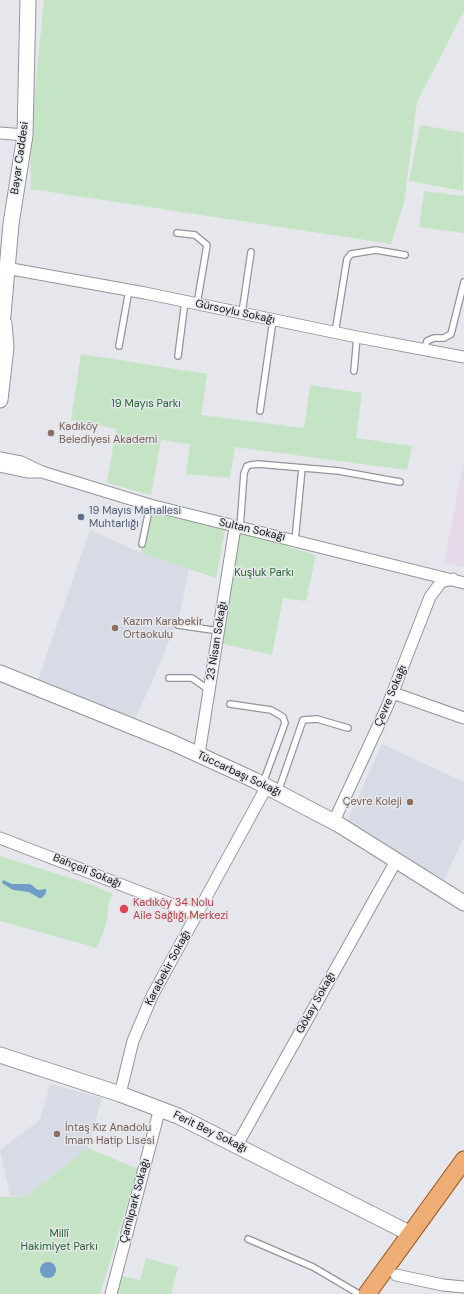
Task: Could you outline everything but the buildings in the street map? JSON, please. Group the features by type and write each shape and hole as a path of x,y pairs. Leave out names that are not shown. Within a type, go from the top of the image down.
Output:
{"main road":[{"path":"367,1294 464,1160"},
{"path":"382,1294 464,1180"}],"street":[{"name":"Bayar Caddesi","path":"0,400 6,347 3,291 15,195 25,135 28,0"},
{"path":"0,133 25,135"},
{"name":"Gürsoylu Sokağı","path":"6,268 129,290 335,333 464,357"},
{"name":"Bayar Caddesi","path":"0,336 4,315"},
{"name":"Sultan Sokağı","path":"0,458 25,463 42,472 150,505 464,583"},
{"name":"Sultan Sokağı","path":"0,466 27,472 42,472"},
{"name":"23 Nisan Sokağı","path":"199,754 237,527"},
{"path":"423,572 430,584 430,597"},
{"name":"Çevre Sokağı","path":"334,821 393,693 430,597 441,582 453,580"},
{"name":"Tüccarbaşı Sokağı","path":"0,673 199,754 269,788 334,821 464,903"},
{"path":"393,693 464,718"},
{"name":"Karabekir Sokağı","path":"120,1094 140,1023 156,989 269,788"},
{"name":"Bahçeli Sokağı","path":"0,838 197,914"},
{"name":"Gökay Sokağı","path":"237,1145 396,861"},
{"name":"Ferit Bey Sokağı","path":"0,1055 160,1108 237,1145 411,1234"},
{"name":"Çamlıpark Sokağı","path":"110,1294 160,1108"},
{"path":"396,1275 443,1285 464,1287"}],"lane":[{"path":"177,233 194,235 207,245 197,304"},
{"path":"335,333 347,259 351,254 376,250 405,255"},
{"path":"242,313 251,252"},
{"path":"424,350 427,341 434,338 444,338 451,334 464,282"},
{"path":"119,346 129,290"},
{"path":"178,356 185,301"},
{"path":"260,412 273,320"},
{"path":"354,371 357,337"},
{"path":"237,527 243,482 247,466 258,464 339,471 400,482"},
{"path":"295,541 302,468"},
{"path":"142,544 150,505"},
{"path":"178,625 219,631"},
{"path":"170,678 192,678 209,690"},
{"path":"230,704 271,710 283,717 285,723 269,788"},
{"path":"269,788 303,720 317,719 348,728"},
{"path":"248,1239 313,1267 359,1294"}],"shaded area":[{"path":"464,461 464,567 444,563"},
{"name":"Kazım Karabekir Ortaokulu","path":"90,530 141,553 189,569 180,612 160,664 132,726 36,685"},
{"name":"Çevre Koleji","path":"382,744 464,782 464,837 444,880 347,822"},
{"name":"İntaş Kız Anadolu İmam Hatip Lisesi","path":"50,1084 102,1098 88,1148 26,1197 10,1196 0,1150 40,1120"}],"green space":[{"path":"44,0 464,0 464,11 417,102 404,203 391,244 31,189 30,141"},
{"path":"420,125 464,133 463,191 409,181"},
{"path":"424,191 464,196 464,233 419,227"},
{"name":"19 Mayıs Parkı","path":"81,354 207,374 201,415 304,428 310,385 362,393 356,438 412,446 407,470 235,447 230,478 186,474 190,444 161,440 151,495 107,483 116,429 71,420"},
{"path":"150,512 225,530 216,578 141,553"},
{"name":"Kuşluk Parkı","path":"240,532 316,555 306,601 283,598 272,655 219,643"},
{"path":"0,856 93,885 113,894 109,902 106,925 97,948 0,921"},
{"name":"Millî Hakimiyet Parkı","path":"88,1148 138,1169 100,1294 0,1294 0,1197 26,1197"},
{"path":"146,1258 178,1267 171,1294 114,1294 119,1275 140,1280"}],"water":[{"path":"3,880 12,884 30,884 38,890 46,889 46,893 42,898 39,898 29,892 13,890 2,883"},
{"path":"45,1262 51,1262 56,1267 54,1276 51,1278 45,1278 40,1273 40,1267"}],"place":[{"name":"Kadıköy Belediyesi Akademi","path":"51,433"},
{"name":"19 Mayıs Mahallesi Muhtarlığı","path":"81,517"},
{"name":"Kazım Karabekir Ortaokulu","path":"115,628"},
{"name":"Çevre Koleji","path":"410,802"},
{"name":"Kadıköy 34 Nolu Aile Sağlığı Merkezi","path":"124,909"},
{"name":"İntaş Kız Anadolu İmam Hatip Lisesi","path":"57,1134"}]}
